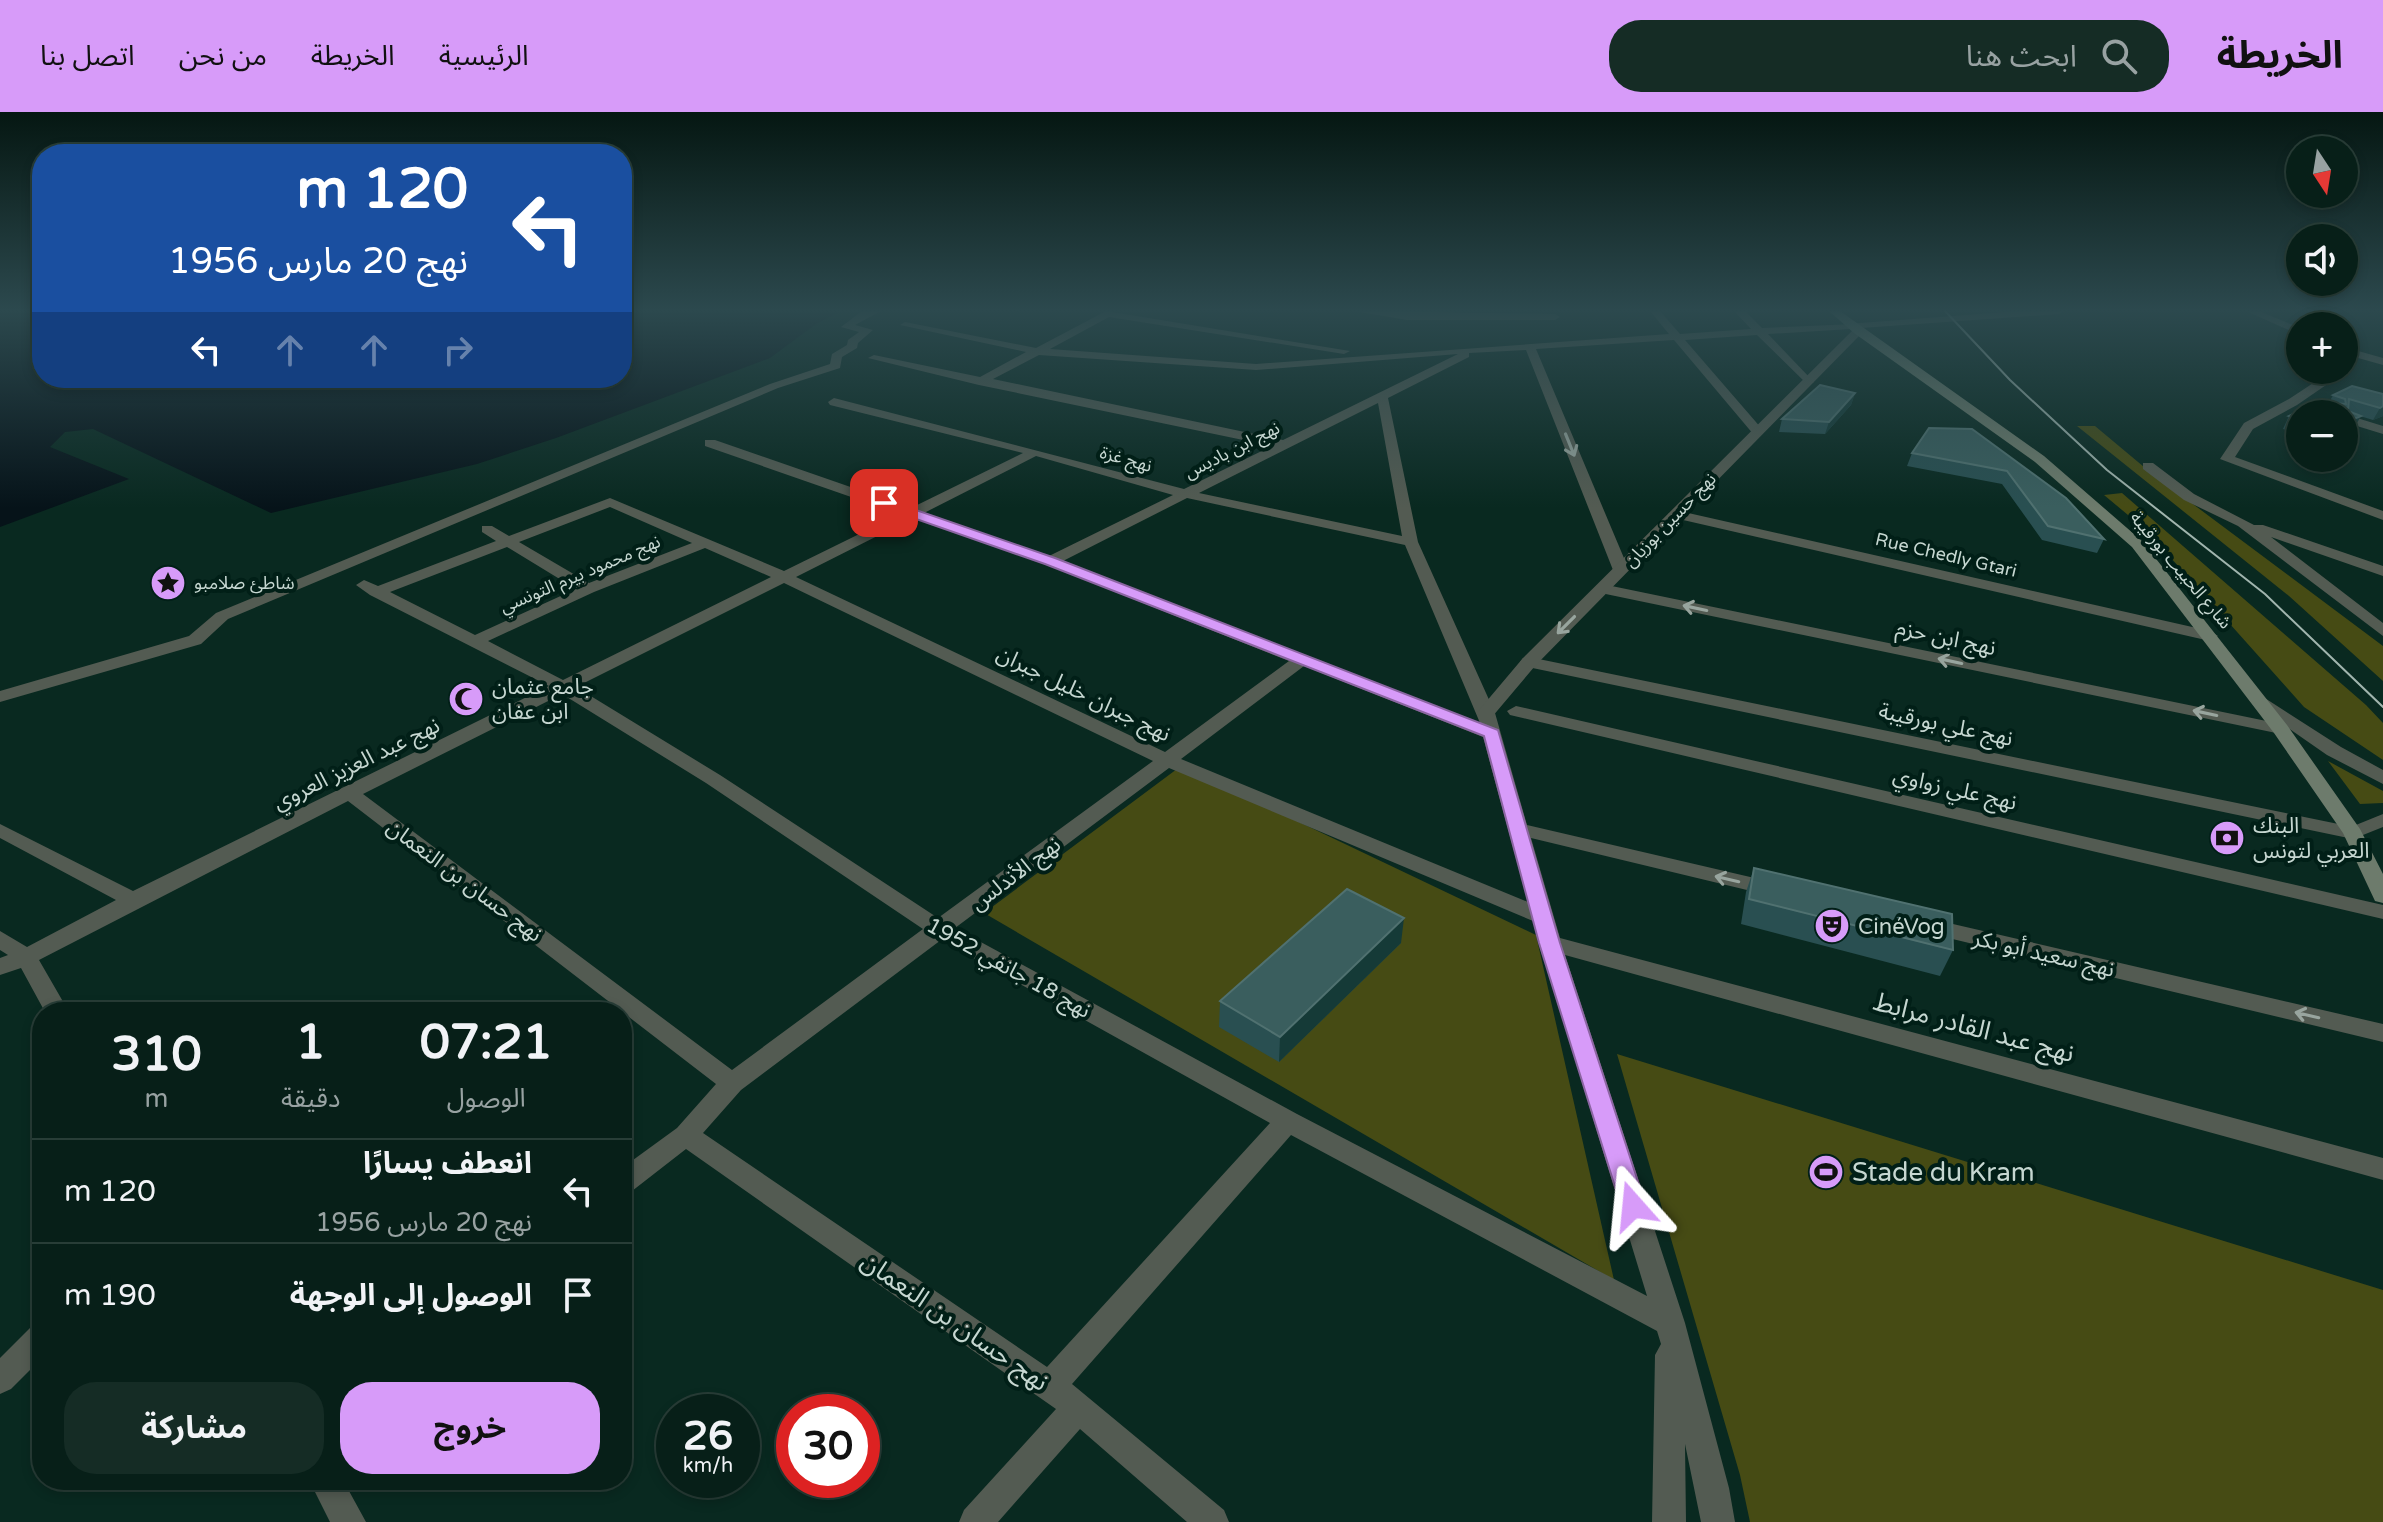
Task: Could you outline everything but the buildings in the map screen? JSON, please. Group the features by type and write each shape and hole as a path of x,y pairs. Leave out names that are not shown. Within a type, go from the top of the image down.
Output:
{"main road":[{"name":"شارع الحبيب بورقيبة","path":"1922,377 2030,454 2118,524 2163,575 2281,729 2353,833 2383,896"}],"street":[{"path":"0,697 195,640 222,616 803,377"},
{"path":"956,377 1283,444"},
{"path":"979,382 989,377"},
{"name":"نهج ابن باديس","path":"1050,561 1421,377"},
{"path":"1542,377 1621,570"},
{"path":"1712,377 1758,432"},
{"path":"1803,377 1808,382"},
{"name":"نهج حسين بوزيان","path":"1489,723 1529,662 1813,377"},
{"path":"2324,384 2299,404 2248,426 2227,459 2383,516"},
{"path":"1382,395 1411,542 1489,723 1550,943 1670,1323 1713,1488 1718,1522"},
{"name":"نهج غزة","path":"834,402 1035,452 1186,494 1411,542"},
{"path":"2358,422 2383,430"},
{"path":"710,443 1050,561 1301,660 1489,723"},
{"name":"نهج عبد العزيز العروي","path":"0,967 26,957 133,900 1035,452"},
{"path":"2148,466 2189,497 2243,523 2383,571"},
{"name":"نهج جبران خليل جبران","path":"506,541 610,502 785,577 1167,760 1542,916"},
{"name":"Rue Chedly Gtari","path":"1675,514 2210,636"},
{"path":"2243,523 2383,631"},
{"path":"487,529 588,589"},
{"name":"نهج 18 جانفي 1952","path":"506,541 370,588 562,686 713,779 939,929 1288,1121 1670,1323"},
{"name":"نهج محمود بيرم التونسي","path":"473,642 588,589 704,543"},
{"name":"نهج ابن حزم","path":"1602,589 2281,729"},
{"name":"نهج الأندلس","path":"632,1176 686,1135 732,1083 1301,660"},
{"name":"نهج علي بورقيبة","path":"1529,662 2353,833"},
{"path":"2257,698 2334,751 2383,778"},
{"name":"نهج علي زواوي","path":"1516,711 2383,912"},
{"name":"نهج حسان بن النعمان","path":"350,793 625,1002"},
{"path":"2353,833 2383,820"},
{"path":"1518,829 1796,895"},
{"path":"0,830 133,900"},
{"name":"نهج سعيد أبو بكر","path":"1904,920 2383,1033"},
{"path":"0,939 26,957 51,1002"},
{"name":"نهج عبد القادر مرابط","path":"1550,943 2383,1169"},
{"name":"نهج حسان بن النعمان","path":"632,1007 732,1083"},
{"path":"1050,1386 1288,1121"},
{"name":"نهج حسان بن النعمان","path":"686,1135 1079,1407 1212,1522"},
{"path":"1669,1522 1670,1323"},
{"path":"0,1379 32,1347"},
{"path":"976,1522 1079,1407"},
{"path":"331,1490 349,1522"}],"green space":[{"path":"2077,426 2095,426 2150,472 2383,646 2383,681 2289,596"},
{"path":"2122,493 2366,705 2383,723 2383,760 2304,707 2146,530 2104,495"},
{"path":"2328,761 2383,791 2383,803 2360,804"},
{"path":"1181,766 1536,935 1614,1280 984,913"},
{"name":"Stade du Kram","path":"1617,1054 2383,1290 2383,1522 1750,1522 1740,1475"}],"shaded area":[{"path":"0,377 32,377 32,388 632,388 632,377 720,377 477,464 271,513 93,429 65,432 50,447 129,479 0,527"}],"tram line":[{"path":"2007,377 2107,470 2265,594 2383,707"}],"place":[{"name":"شاطئ صلامبو","path":"168,583"},
{"name":"جامع عثمان ابن عفان","path":"466,699"},
{"name":"البنك العربي لتونس","path":"2227,838"},
{"name":"CinéVog","path":"1832,926"},
{"name":"Stade du Kram","path":"1826,1172"}],"route":[{"path":"884,503 1050,561 1492,734 1550,943 1633,1206"}]}
